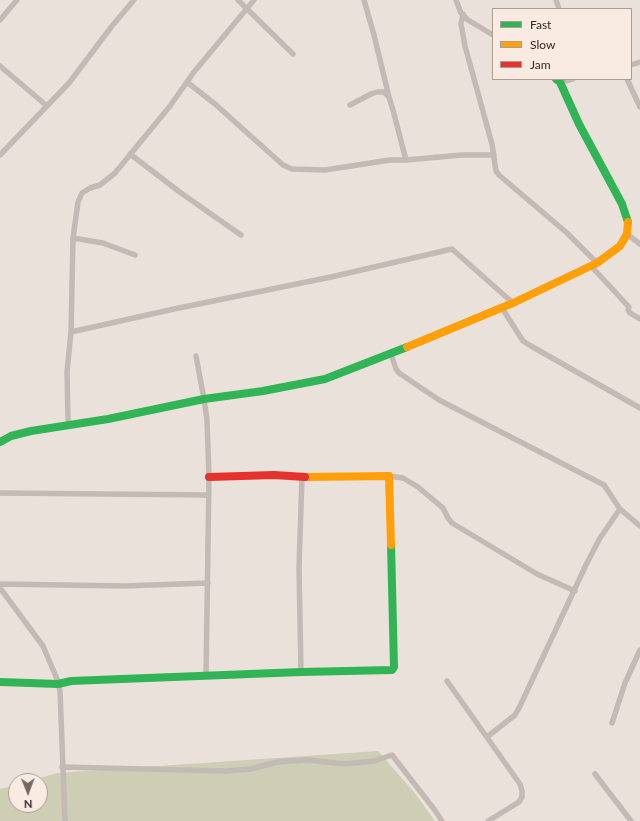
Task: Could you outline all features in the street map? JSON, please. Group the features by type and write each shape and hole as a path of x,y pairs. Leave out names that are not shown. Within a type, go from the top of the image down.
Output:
{"street":[{"path":"0,20 17,0"},
{"path":"0,155 69,83 112,26 134,0"},
{"path":"238,0 293,54"},
{"path":"70,426 68,419 67,372 71,332 73,238 78,202 82,193 90,188 100,185 115,173 170,106 186,82 254,0"},
{"path":"364,0 406,160"},
{"path":"456,0 462,14 468,20 492,34"},
{"path":"462,14 461,24 465,46 498,175 567,233 629,308 628,310 630,313 640,319"},
{"path":"0,66 47,106"},
{"path":"0,442 11,436 24,433 70,426 204,399 263,391 325,379 391,354 502,308 594,264 620,246 627,234 628,223 622,204 579,124 558,80"},
{"path":"627,80 640,107"},
{"path":"186,82 215,104 283,165 292,169 325,170 390,160 406,160 462,154 494,155"},
{"path":"350,105 377,92 384,92 389,97"},
{"path":"130,154 181,193 241,235"},
{"path":"627,234 640,244"},
{"path":"73,238 103,243 135,255"},
{"path":"71,332 452,249 513,303"},
{"path":"502,308 526,343 640,408"},
{"path":"391,354 396,369 399,373 445,403 604,485 620,509 640,526"},
{"path":"196,356 207,420 209,477 206,676"},
{"path":"209,477 274,475 302,477 389,476 403,478 418,487 443,508 452,523 537,574 575,590"},
{"path":"0,682 58,684 71,681 301,672 389,671 394,667 389,476"},
{"path":"301,672 299,567 302,477"},
{"path":"0,493 209,495"},
{"path":"487,737 515,715 600,538 620,509"},
{"path":"0,584 124,586 208,583"},
{"path":"0,588 43,646 57,678 65,821"},
{"path":"612,723 625,683 640,650"},
{"path":"447,682 520,784 522,797 519,802 488,821"},
{"path":"62,767 226,771 252,769 277,762 307,760 345,764 374,761 392,755 442,821"},
{"path":"595,774 631,821"}],"green space":[{"path":"378,751 414,792 435,821 0,821 0,789 8,787 8,813 48,813 48,776 57,773"}],"traffic: fast":[{"path":"557,80 560,82 579,124 622,204 628,222"},
{"path":"0,442 11,436 31,431 108,419 204,399 263,391 325,379 407,347"},
{"path":"0,682 58,684 71,681 392,670 394,667 391,545"}],"traffic: slow":[{"path":"407,347 513,303 597,263 620,246 627,234 628,222"},
{"path":"305,477 389,476 391,545"}],"traffic: jam":[{"path":"209,477 274,475 305,477"}]}
